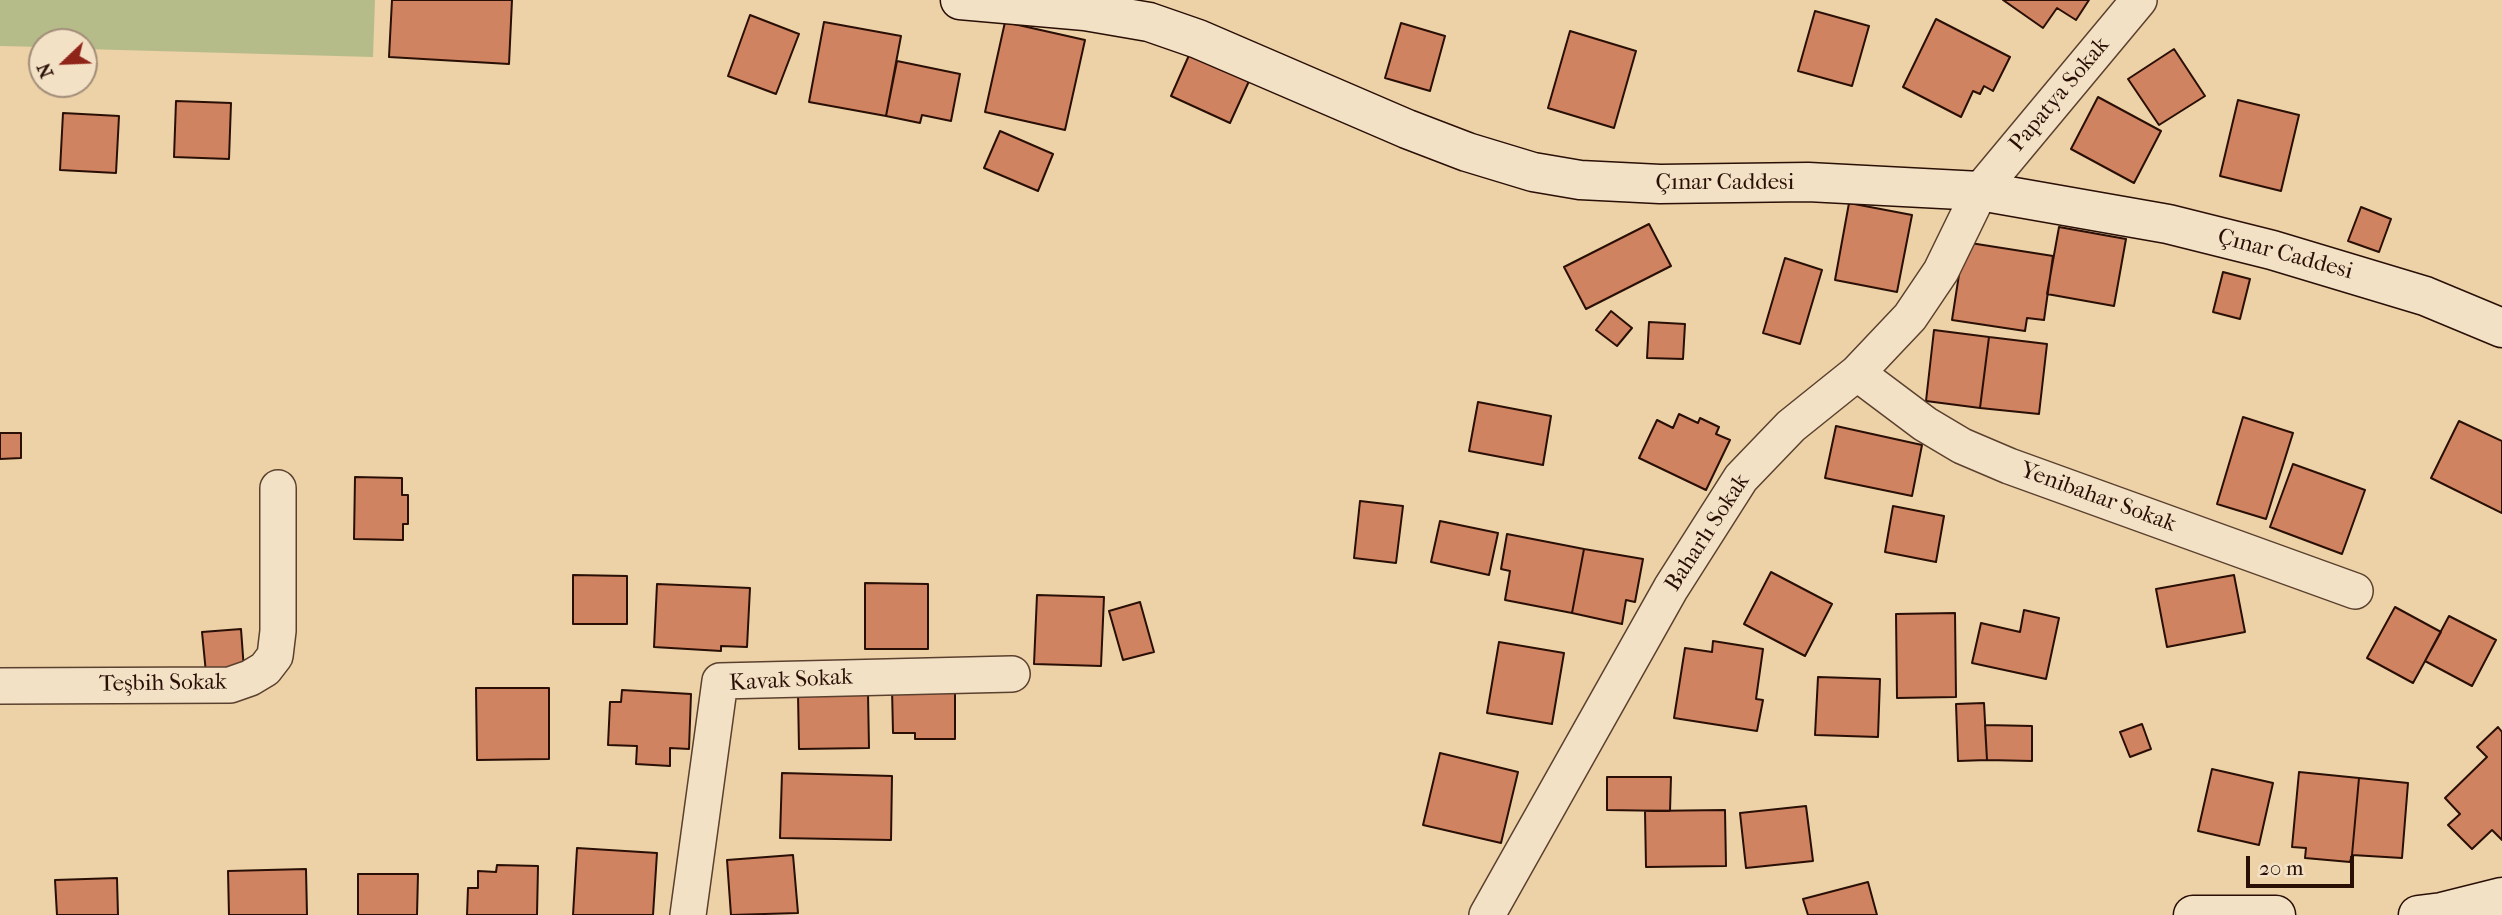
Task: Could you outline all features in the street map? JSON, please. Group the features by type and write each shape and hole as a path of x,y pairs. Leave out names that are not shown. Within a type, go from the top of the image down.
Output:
{"street":[{"name":"Çınar Caddesi","path":"960,0 1096,12 1149,22 1198,39 1407,129 1467,152 1532,172 1607,182 1808,182 1980,191 2168,224 2272,250 2425,296 2502,328"},
{"name":"Papatya Sokak","path":"1980,191 2139,0"},
{"name":"Baharlı Sokak","path":"1487,915 1671,588 1721,507 1741,478 1762,455 1791,426 1857,373 1910,317 1931,289 1980,191"},
{"name":"Yenibahar Sokak","path":"1857,373 1925,424 1962,446 2009,466 2355,591"},
{"name":"Teşbih Sokak","path":"0,687 230,685 265,669 275,656 278,631 278,488"},
{"name":"Kavak Sokak","path":"688,915 720,681 1012,674"},
{"path":"2418,915 2502,897"},
{"path":"2205,915 2276,915"}],"green space":[{"path":"0,0 375,0 373,57 98,49 98,28 28,28 28,47 0,46"}],"building":[{"path":"392,0 512,0 509,64 389,57"},
{"path":"2003,0 2089,0 2076,20 2057,8 2043,28"},
{"path":"1815,11 1869,26 1852,86 1798,71"},
{"path":"750,15 799,34 776,94 728,76"},
{"path":"1936,19 2010,57 1993,91 1984,86 1980,94 1973,91 1961,117 1903,87"},
{"path":"824,22 901,36 886,116 809,102"},
{"path":"1005,22 1085,40 1065,130 985,112"},
{"path":"1401,23 1445,36 1430,91 1385,78"},
{"path":"1570,31 1636,51 1614,128 1548,108"},
{"path":"2174,49 2205,96 2159,125 2128,79"},
{"path":"1190,53 1250,79 1230,123 1171,96"},
{"path":"897,61 960,74 951,121 922,115 920,123 886,116"},
{"path":"2098,97 2161,131 2134,183 2071,149"},
{"path":"2238,100 2299,115 2281,191 2220,176"},
{"path":"176,101 231,103 229,159 174,157"},
{"path":"63,113 119,116 116,173 60,170"},
{"path":"1000,131 1053,154 1038,191 984,168"},
{"path":"1849,203 1912,215 1897,292 1835,280"},
{"path":"2361,207 2391,219 2379,252 2348,241"},
{"path":"1649,224 1671,266 1586,309 1564,267"},
{"path":"2059,227 2126,239 2114,306 2047,294"},
{"path":"1964,242 2053,256 2044,320 2027,318 2025,331 1952,320"},
{"path":"1785,258 1822,270 1800,344 1763,333"},
{"path":"2223,272 2250,279 2240,319 2213,312"},
{"path":"1611,311 1632,328 1617,346 1596,330"},
{"path":"1649,322 1685,324 1683,359 1647,358"},
{"path":"1934,330 1989,337 1980,408 1926,401"},
{"path":"1989,337 2047,344 2039,414 1980,408"},
{"path":"1478,402 1551,416 1543,465 1469,451"},
{"path":"1679,414 1698,423 1700,418 1719,427 1716,434 1730,440 1706,490 1639,458 1657,420 1673,428"},
{"path":"2243,417 2293,433 2266,519 2217,504"},
{"path":"2459,421 2502,441 2502,513 2431,478"},
{"path":"1836,426 1922,445 1912,496 1825,478"},
{"path":"0,433 21,433 21,458 0,459"},
{"path":"2293,464 2365,490 2342,554 2270,527"},
{"path":"355,477 402,478 402,495 408,495 408,524 403,524 403,540 354,539"},
{"path":"1360,501 1403,506 1396,563 1354,558"},
{"path":"1893,506 1944,516 1936,562 1885,552"},
{"path":"1440,521 1498,533 1489,575 1431,562"},
{"path":"1507,534 1584,549 1572,613 1505,600 1510,571 1501,569"},
{"path":"1584,549 1643,559 1635,602 1626,600 1622,624 1572,613"},
{"path":"1771,572 1832,604 1805,656 1744,624"},
{"path":"573,575 627,576 627,624 573,624"},
{"path":"2234,575 2245,632 2167,647 2156,589"},
{"path":"865,583 928,584 928,649 865,649"},
{"path":"657,584 750,588 747,647 721,646 721,651 654,647"},
{"path":"1037,595 1104,597 1101,666 1034,664"},
{"path":"1140,602 1154,652 1123,660 1109,611"},
{"path":"2395,607 2441,632 2413,683 2367,658"},
{"path":"2024,610 2059,618 2046,679 1972,663 1981,623 2020,632"},
{"path":"1955,613 1956,697 1897,698 1896,614"},
{"path":"2449,616 2496,640 2472,686 2425,661"},
{"path":"241,629 244,670 206,673 202,632"},
{"path":"1713,641 1763,649 1756,699 1763,700 1757,731 1674,718 1685,648 1712,652"},
{"path":"1499,642 1564,653 1552,724 1487,713"},
{"path":"1818,677 1880,679 1878,737 1815,735"},
{"path":"476,688 549,688 549,759 477,760"},
{"path":"892,688 955,688 955,739 915,739 915,733 893,733"},
{"path":"622,690 691,694 689,749 670,748 670,766 636,764 637,746 608,745 610,702 621,702"},
{"path":"868,693 869,748 799,749 798,694"},
{"path":"1984,703 1987,760 1958,761 1956,704"},
{"path":"2142,724 2151,749 2130,757 2120,732"},
{"path":"1985,725 2032,726 2032,761 1987,760"},
{"path":"2498,727 2502,732 2502,840 2492,830 2472,849 2448,825 2460,814 2445,798 2487,757 2477,747"},
{"path":"1440,753 1518,772 1501,843 1423,825"},
{"path":"2212,769 2273,783 2259,845 2198,831"},
{"path":"2299,772 2359,778 2350,862 2305,858 2306,848 2292,847"},
{"path":"782,773 892,776 891,840 780,838"},
{"path":"1607,777 1671,777 1670,811 1607,810"},
{"path":"2359,778 2408,783 2402,858 2352,855"},
{"path":"1806,806 1813,861 1746,868 1740,813"},
{"path":"1725,810 1726,866 1646,867 1645,811"},
{"path":"577,848 657,853 653,915 573,915"},
{"path":"793,855 798,913 731,915 727,860"},
{"path":"497,865 538,866 537,915 467,915 468,888 478,888 478,871 496,872"},
{"path":"306,869 307,915 229,915 228,871"},
{"path":"358,874 418,874 417,915 358,915"},
{"path":"117,878 118,915 57,915 55,880"},
{"path":"1868,882 1877,915 1808,915 1803,899"}]}
